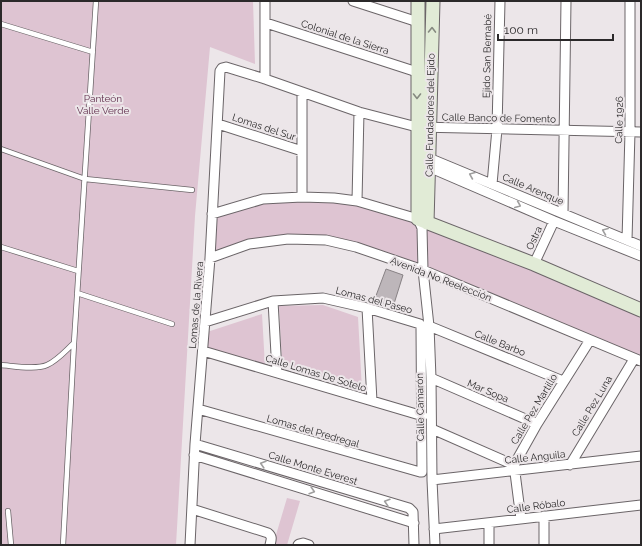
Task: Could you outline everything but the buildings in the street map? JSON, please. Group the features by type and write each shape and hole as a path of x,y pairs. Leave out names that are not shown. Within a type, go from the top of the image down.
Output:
{"street":[{"path":"265,1 265,79"},
{"path":"353,1 418,22"},
{"name":"Calle Fundadores del Ejido","path":"418,1 417,72 423,127"},
{"name":"Calle Fundadores del Ejido","path":"423,270 423,127 433,1"},
{"name":"Ejido San Bernabé","path":"492,184 497,129 500,1"},
{"path":"563,213 566,1"},
{"name":"Calle 1926","path":"627,240 630,132 630,1"},
{"name":"Colonial de la Sierra","path":"266,23 417,72"},
{"name":"Calle Banco de Fomento","path":"222,68 226,67 265,79 359,112 423,127 641,132"},
{"name":"Lomas de la Rivera","path":"190,545 194,455 210,258 220,71 222,68"},
{"path":"302,92 302,197"},
{"path":"357,201 359,112"},
{"name":"Lomas del Sur","path":"218,124 302,151"},
{"name":"Calle Arenque","path":"423,160 492,184 641,246"},
{"name":"Calle Arenque","path":"423,160 554,221 641,256"},
{"path":"212,214 263,199 302,197 334,198 357,201 423,223 534,264 641,310"},
{"name":"Ostra","path":"534,264 554,221"},
{"name":"Avenida No Reelección","path":"210,258 249,244 288,239 326,240 356,248 423,270 638,360"},
{"name":"Calle Camarón","path":"423,270 424,325 431,378 432,480 435,545"},
{"name":"Lomas del Paseo","path":"205,322 273,301 323,298 367,308 424,325"},
{"path":"273,301 277,372"},
{"path":"367,308 372,401"},
{"path":"423,416 421,327 424,325"},
{"name":"Calle Barbo","path":"424,325 563,381"},
{"name":"Calle Pez Martillo","path":"515,468 537,424 590,340"},
{"name":"Calle Lomas De Sotelo","path":"203,351 423,416"},
{"name":"Calle Pez Luna","path":"570,465 638,360"},
{"name":"Mar Sopa","path":"431,378 537,424"},
{"name":"Lomas del Predregal","path":"198,409 420,472 422,472 423,416"},
{"path":"432,429 515,468 521,519"},
{"name":"Calle Monte Everest","path":"195,444 409,508 413,512 414,545"},
{"path":"194,455 414,523"},
{"name":"Calle Anguila","path":"432,480 515,468 570,465 641,456"},
{"name":"Calle Róbalo","path":"434,529 641,505"},
{"path":"192,509 268,533 271,535 272,539 270,545"},
{"path":"544,516 544,545"},
{"path":"489,523 489,545"},
{"path":"298,544 303,543 309,545"}],"lane":[{"path":"63,545 78,272 96,1"},
{"path":"1,24 93,52"},
{"path":"1,149 85,179 192,190"},
{"path":"1,247 78,272"},
{"path":"77,293 172,324"},
{"path":"1,365 25,367 46,365 57,358 74,343"},
{"path":"8,511 11,545"}],"green space":[{"name":"Panteón Valle Verde","path":"1,1 253,1 255,64 210,47 195,216 176,545 1,545"},
{"path":"263,199 357,201 418,219 424,264 427,223 641,310 641,361 423,270 326,240 249,244 210,258 212,214"},
{"path":"323,305 358,317 362,390 282,364 279,306"},
{"path":"262,314 265,366 207,350 207,332"},
{"path":"287,498 300,501 287,545 273,545"}]}
